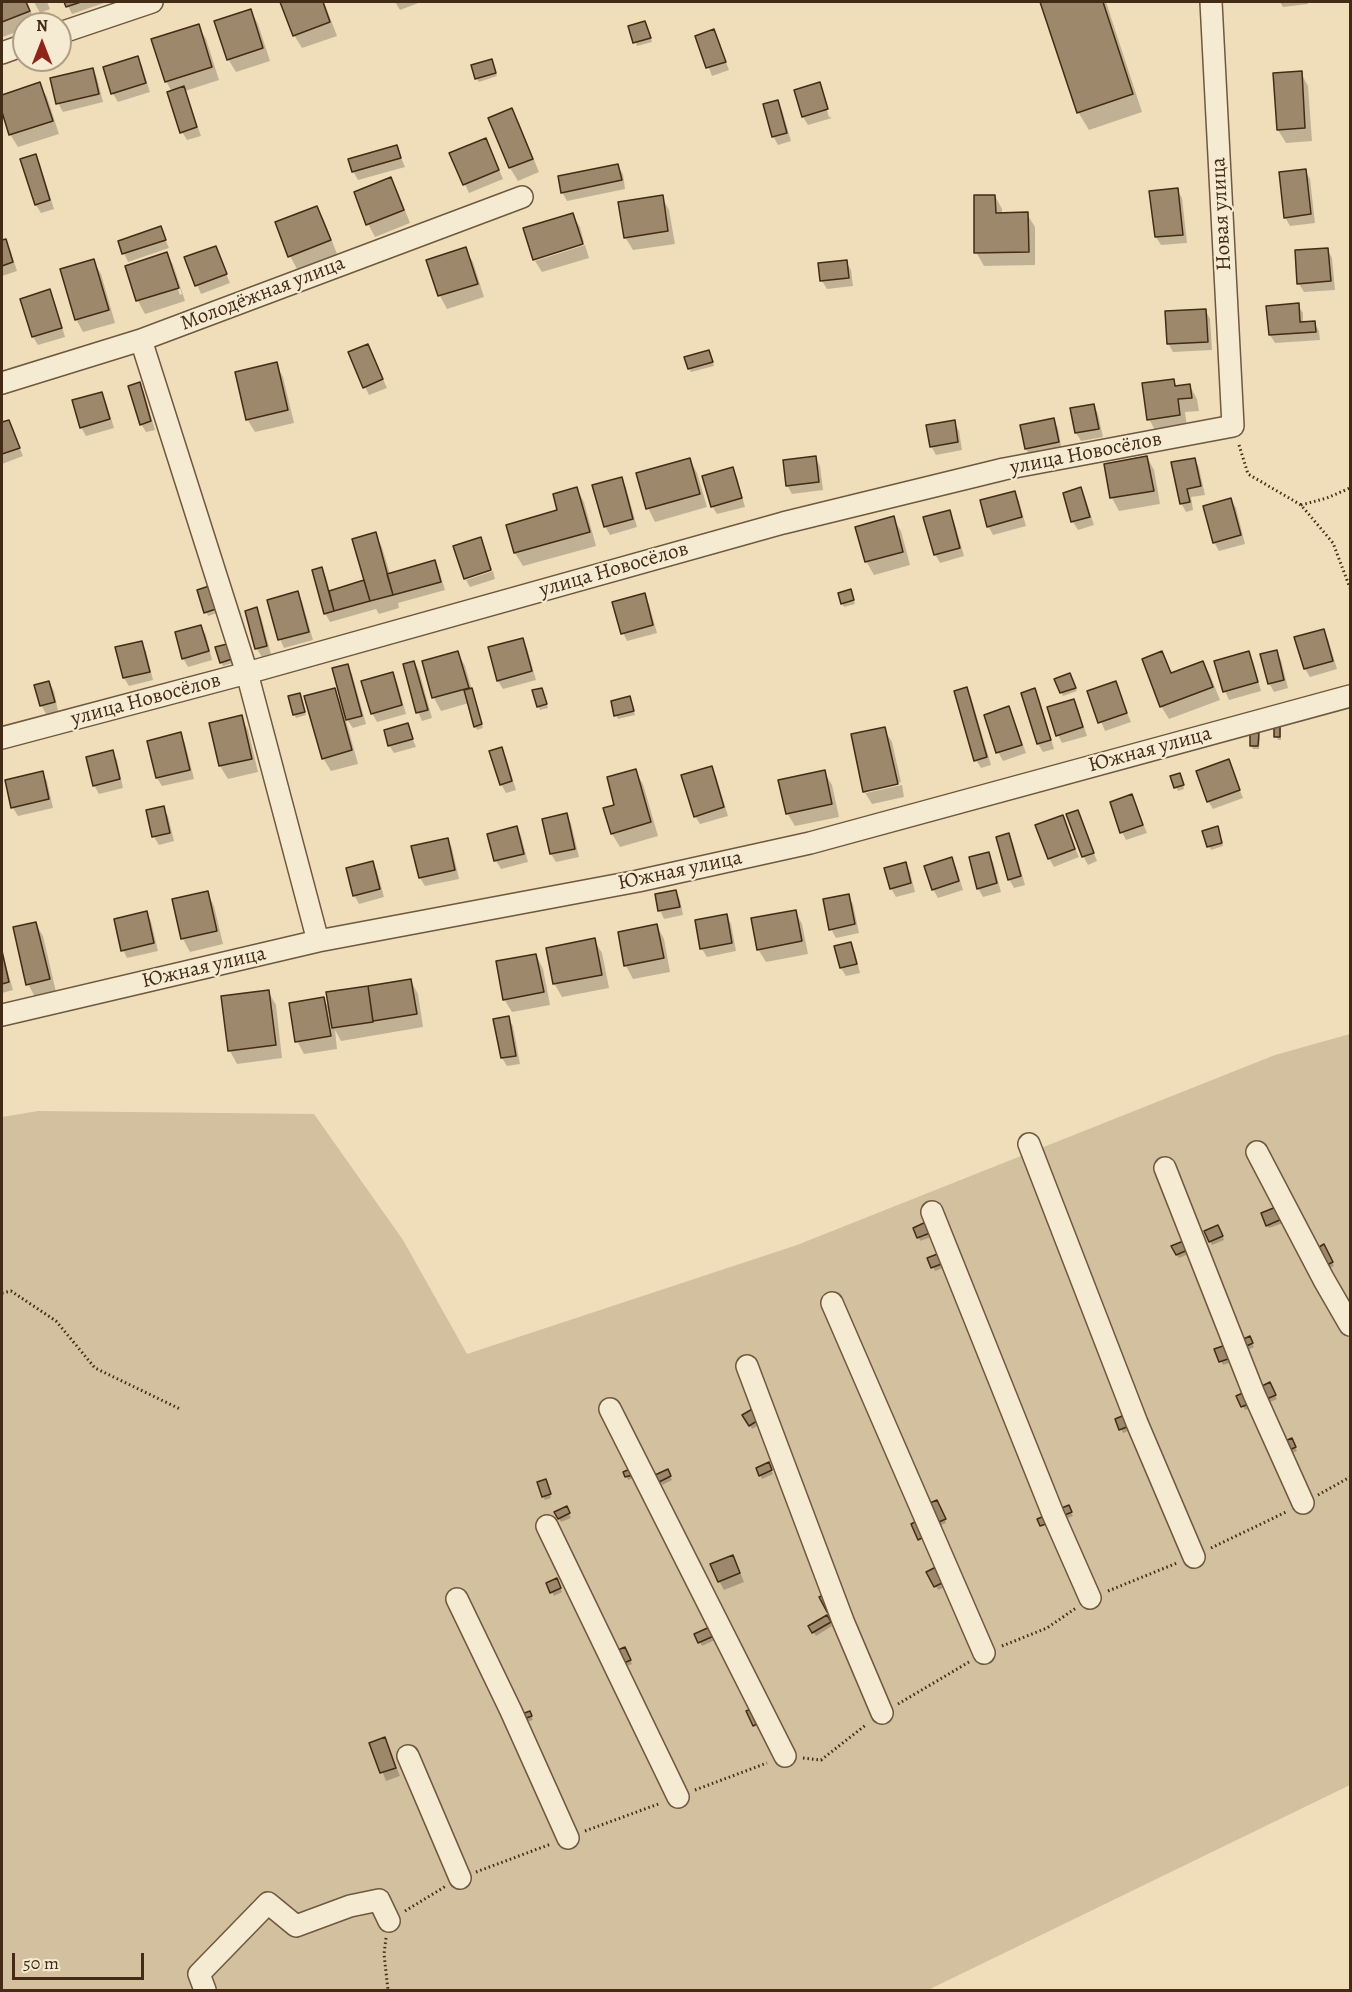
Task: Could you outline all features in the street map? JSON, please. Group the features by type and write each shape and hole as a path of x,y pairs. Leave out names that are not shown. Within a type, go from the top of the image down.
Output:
{"street":[{"path":"72,29 152,2"},
{"name":"Новая улица","path":"1211,2 1233,426"},
{"name":"Молодёжная улица","path":"2,383 141,340 522,197"},
{"path":"141,340 247,673 318,941"},
{"name":"улица Новосёлов","path":"2,738 247,673 783,523 1004,469 1233,426"},
{"name":"Южная улица","path":"2,1015 318,941 638,881 810,843 1350,696"},
{"path":"1029,1144 1137,1423 1194,1557"},
{"path":"1257,1152 1350,1325"},
{"path":"1165,1168 1254,1394 1303,1503"},
{"path":"932,1212 1053,1514 1090,1598"},
{"path":"832,1303 984,1653"},
{"path":"747,1366 843,1621 882,1713"},
{"path":"610,1409 785,1756"},
{"path":"547,1526 678,1797"},
{"path":"457,1599 568,1838"},
{"path":"408,1756 460,1878"},
{"path":"205,1990 199,1974 268,1903 296,1926 350,1906 379,1900 389,1921"}],"path":[{"path":"1233,426 1248,474 1301,505 1333,543 1350,588"},
{"path":"1301,505 1327,498 1350,488"},
{"path":"2,1293 11,1291 57,1322 95,1368 180,1409"},
{"path":"388,1990 384,1954 389,1921 460,1878 785,1756 821,1760 882,1713 984,1653 1047,1628 1090,1598 1194,1557 1350,1477"}],"shaded area":[{"path":"1350,1034 1350,1785 928,1990 2,1990 2,1117 38,1111 314,1114 403,1240 467,1354 797,1245 1275,1055"}],"building":[{"path":"2,2 26,2 30,11 12,12 12,18 2,22"},
{"path":"64,2 81,2 66,7"},
{"path":"280,2 323,2 330,22 293,36"},
{"path":"1040,2 1103,2 1133,94 1077,113"},
{"path":"251,9 263,48 227,60 214,21"},
{"path":"645,21 651,38 633,43 628,26"},
{"path":"199,24 212,67 165,82 151,39"},
{"path":"714,29 726,62 706,68 695,36"},
{"path":"138,56 146,83 111,94 103,67"},
{"path":"492,59 496,73 475,79 471,65"},
{"path":"93,68 99,94 56,104 50,78"},
{"path":"1302,71 1305,128 1277,130 1273,73"},
{"path":"40,82 53,121 9,135 2,112 2,95"},
{"path":"820,82 828,109 802,117 794,90"},
{"path":"184,86 197,127 180,133 167,92"},
{"path":"778,100 787,133 772,137 763,104"},
{"path":"512,108 533,159 509,168 488,118"},
{"path":"486,138 499,170 463,185 449,153"},
{"path":"397,145 401,158 352,172 348,159"},
{"path":"36,154 50,200 35,205 20,159"},
{"path":"618,164 622,180 561,193 558,176"},
{"path":"1306,169 1311,214 1284,218 1279,172"},
{"path":"391,177 404,210 366,225 354,192"},
{"path":"1178,188 1183,235 1155,237 1149,191"},
{"path":"663,195 668,231 624,238 618,202"},
{"path":"974,195 995,195 996,213 1028,212 1029,252 974,253"},
{"path":"317,206 331,240 288,257 275,222"},
{"path":"573,213 583,244 533,260 523,228"},
{"path":"161,226 166,240 122,254 118,241"},
{"path":"6,239 13,262 2,266 2,240"},
{"path":"216,246 227,274 195,286 184,257"},
{"path":"466,247 478,284 438,296 426,260"},
{"path":"1328,248 1331,281 1297,284 1295,250"},
{"path":"167,252 179,288 136,301 125,266"},
{"path":"94,259 109,310 75,320 60,269"},
{"path":"847,260 849,278 820,281 818,263"},
{"path":"50,289 62,328 32,337 20,299"},
{"path":"1299,303 1300,322 1315,321 1316,332 1269,335 1266,306"},
{"path":"1206,309 1208,342 1167,344 1165,311"},
{"path":"368,344 383,379 363,388 348,352"},
{"path":"709,350 713,362 688,369 684,357"},
{"path":"277,362 288,410 246,420 235,372"},
{"path":"1174,379 1175,386 1190,384 1192,398 1178,399 1180,415 1147,420 1142,383"},
{"path":"140,382 151,421 140,425 128,386"},
{"path":"102,392 110,419 80,428 72,400"},
{"path":"1094,404 1099,429 1075,433 1070,408"},
{"path":"1054,418 1059,442 1025,449 1020,425"},
{"path":"9,420 20,448 2,454 2,422"},
{"path":"955,420 958,442 930,447 926,425"},
{"path":"816,456 819,482 786,486 783,460"},
{"path":"1147,456 1154,491 1110,498 1104,464"},
{"path":"690,458 700,494 646,509 636,473"},
{"path":"1195,458 1201,486 1187,489 1190,502 1180,504 1171,462"},
{"path":"733,467 742,498 711,507 702,476"},
{"path":"622,477 633,519 604,527 592,485"},
{"path":"577,487 590,532 514,553 506,525 557,510 553,494"},
{"path":"1081,487 1090,517 1071,522 1063,493"},
{"path":"1015,491 1022,517 987,527 980,500"},
{"path":"1231,498 1241,535 1213,543 1203,506"},
{"path":"950,510 960,548 934,555 923,517"},
{"path":"894,516 903,552 865,562 855,527"},
{"path":"376,532 393,595 370,601 352,539"},
{"path":"481,537 491,570 464,579 453,546"},
{"path":"435,560 441,582 393,595 387,574"},
{"path":"322,567 334,611 324,614 312,570"},
{"path":"364,580 370,601 334,611 329,591"},
{"path":"209,586 216,609 204,613 197,590"},
{"path":"851,589 854,600 841,604 838,593"},
{"path":"298,591 309,632 278,640 267,600"},
{"path":"645,593 653,625 621,634 612,602"},
{"path":"257,607 267,646 255,649 245,611"},
{"path":"201,625 209,651 182,659 175,632"},
{"path":"1324,629 1333,661 1304,669 1294,637"},
{"path":"523,638 532,671 497,681 488,647"},
{"path":"142,641 150,672 123,678 115,647"},
{"path":"227,644 232,659 220,663 215,647"},
{"path":"1277,650 1284,680 1268,684 1260,654"},
{"path":"458,651 469,688 432,698 422,661"},
{"path":"1162,651 1171,673 1203,661 1213,687 1160,707 1142,659"},
{"path":"1249,651 1258,682 1223,692 1214,661"},
{"path":"414,661 428,710 416,713 403,664"},
{"path":"348,664 362,716 346,720 332,668"},
{"path":"393,672 402,705 371,714 361,681"},
{"path":"1070,673 1076,688 1060,693 1054,679"},
{"path":"49,681 55,702 40,706 34,685"},
{"path":"1116,681 1127,713 1098,723 1087,691"},
{"path":"967,687 987,757 974,761 954,691"},
{"path":"335,688 352,750 322,759 304,696"},
{"path":"472,688 482,724 474,727 464,690"},
{"path":"542,688 547,704 537,707 532,690"},
{"path":"1035,688 1051,740 1037,744 1021,693"},
{"path":"300,693 305,712 293,715 288,696"},
{"path":"630,696 634,711 614,716 611,701"},
{"path":"1074,699 1083,727 1056,736 1047,707"},
{"path":"1009,706 1022,745 996,753 984,715"},
{"path":"242,715 252,759 219,766 209,723"},
{"path":"408,723 413,739 388,746 384,730"},
{"path":"1274,724 1280,724 1280,737 1274,737"},
{"path":"885,727 898,784 863,792 851,734"},
{"path":"181,732 190,770 156,778 147,741"},
{"path":"1250,732 1259,733 1258,746 1250,746"},
{"path":"502,747 512,781 500,785 489,751"},
{"path":"113,750 120,779 93,786 86,757"},
{"path":"1229,759 1240,790 1207,802 1196,771"},
{"path":"712,766 724,807 694,817 681,775"},
{"path":"636,769 651,822 611,834 603,808 614,805 607,777"},
{"path":"825,770 832,804 786,814 778,780"},
{"path":"43,771 49,799 11,808 5,780"},
{"path":"1180,773 1184,785 1174,788 1170,776"},
{"path":"1132,794 1143,825 1120,833 1110,802"},
{"path":"164,806 170,833 152,837 146,810"},
{"path":"1078,810 1094,853 1082,857 1066,814"},
{"path":"567,813 575,849 550,854 542,819"},
{"path":"1063,815 1075,849 1048,859 1035,825"},
{"path":"517,826 524,854 494,861 487,834"},
{"path":"1218,826 1222,843 1207,847 1202,831"},
{"path":"1009,833 1021,876 1008,880 996,837"},
{"path":"448,838 455,870 419,878 411,846"},
{"path":"989,852 997,883 977,889 969,857"},
{"path":"952,857 959,881 932,890 924,866"},
{"path":"373,861 380,889 353,896 346,868"},
{"path":"906,862 911,883 890,889 884,868"},
{"path":"676,890 680,907 658,911 655,894"},
{"path":"208,891 217,931 181,939 172,899"},
{"path":"849,894 855,924 829,930 823,899"},
{"path":"796,910 802,941 757,950 751,918"},
{"path":"147,911 154,943 121,951 114,919"},
{"path":"727,914 732,943 700,949 695,920"},
{"path":"36,922 50,979 26,985 13,927"},
{"path":"657,924 664,958 624,966 618,932"},
{"path":"595,938 602,975 553,984 546,948"},
{"path":"851,942 857,964 840,968 834,946"},
{"path":"2,951 9,982 2,984"},
{"path":"536,954 544,992 503,1000 496,961"},
{"path":"411,979 417,1014 373,1021 368,986"},
{"path":"368,986 373,1022 332,1028 326,992"},
{"path":"269,990 276,1045 228,1051 221,996"},
{"path":"324,997 331,1036 295,1042 289,1003"},
{"path":"509,1016 516,1056 501,1058 493,1019"},
{"path":"1276,1207 1282,1219 1266,1226 1261,1213"},
{"path":"926,1222 930,1233 917,1238 913,1228"},
{"path":"1218,1225 1223,1236 1209,1242 1204,1231"},
{"path":"1186,1240 1190,1249 1176,1255 1171,1246"},
{"path":"1324,1244 1333,1262 1323,1267 1314,1250"},
{"path":"940,1253 944,1263 931,1268 927,1258"},
{"path":"1250,1336 1253,1343 1240,1349 1237,1342"},
{"path":"1226,1345 1231,1358 1219,1362 1214,1349"},
{"path":"1270,1382 1276,1395 1262,1401 1256,1389"},
{"path":"1249,1390 1254,1402 1241,1407 1236,1396"},
{"path":"754,1408 760,1419 749,1426 742,1415"},
{"path":"1127,1414 1132,1425 1119,1430 1115,1419"},
{"path":"1292,1438 1296,1447 1285,1452 1280,1443"},
{"path":"769,1462 772,1470 759,1476 756,1468"},
{"path":"630,1469 633,1475 625,1477 623,1472"},
{"path":"668,1469 671,1476 659,1482 655,1475"},
{"path":"546,1479 551,1494 542,1497 537,1482"},
{"path":"937,1500 946,1519 934,1524 925,1505"},
{"path":"1069,1505 1072,1512 1060,1517 1057,1510"},
{"path":"567,1506 570,1513 558,1519 554,1512"},
{"path":"1047,1515 1049,1523 1040,1526 1037,1519"},
{"path":"919,1520 926,1536 918,1540 911,1524"},
{"path":"733,1555 740,1573 718,1582 710,1564"},
{"path":"936,1567 944,1582 934,1587 926,1572"},
{"path":"557,1578 561,1588 550,1593 546,1583"},
{"path":"826,1594 834,1609 827,1612 819,1597"},
{"path":"827,1615 831,1622 812,1633 808,1626"},
{"path":"712,1626 716,1635 698,1643 694,1634"},
{"path":"625,1647 631,1660 619,1665 613,1652"},
{"path":"754,1708 761,1722 753,1726 746,1711"},
{"path":"530,1711 532,1716 521,1720 519,1715"},
{"path":"385,1737 396,1768 380,1773 369,1743"}]}
